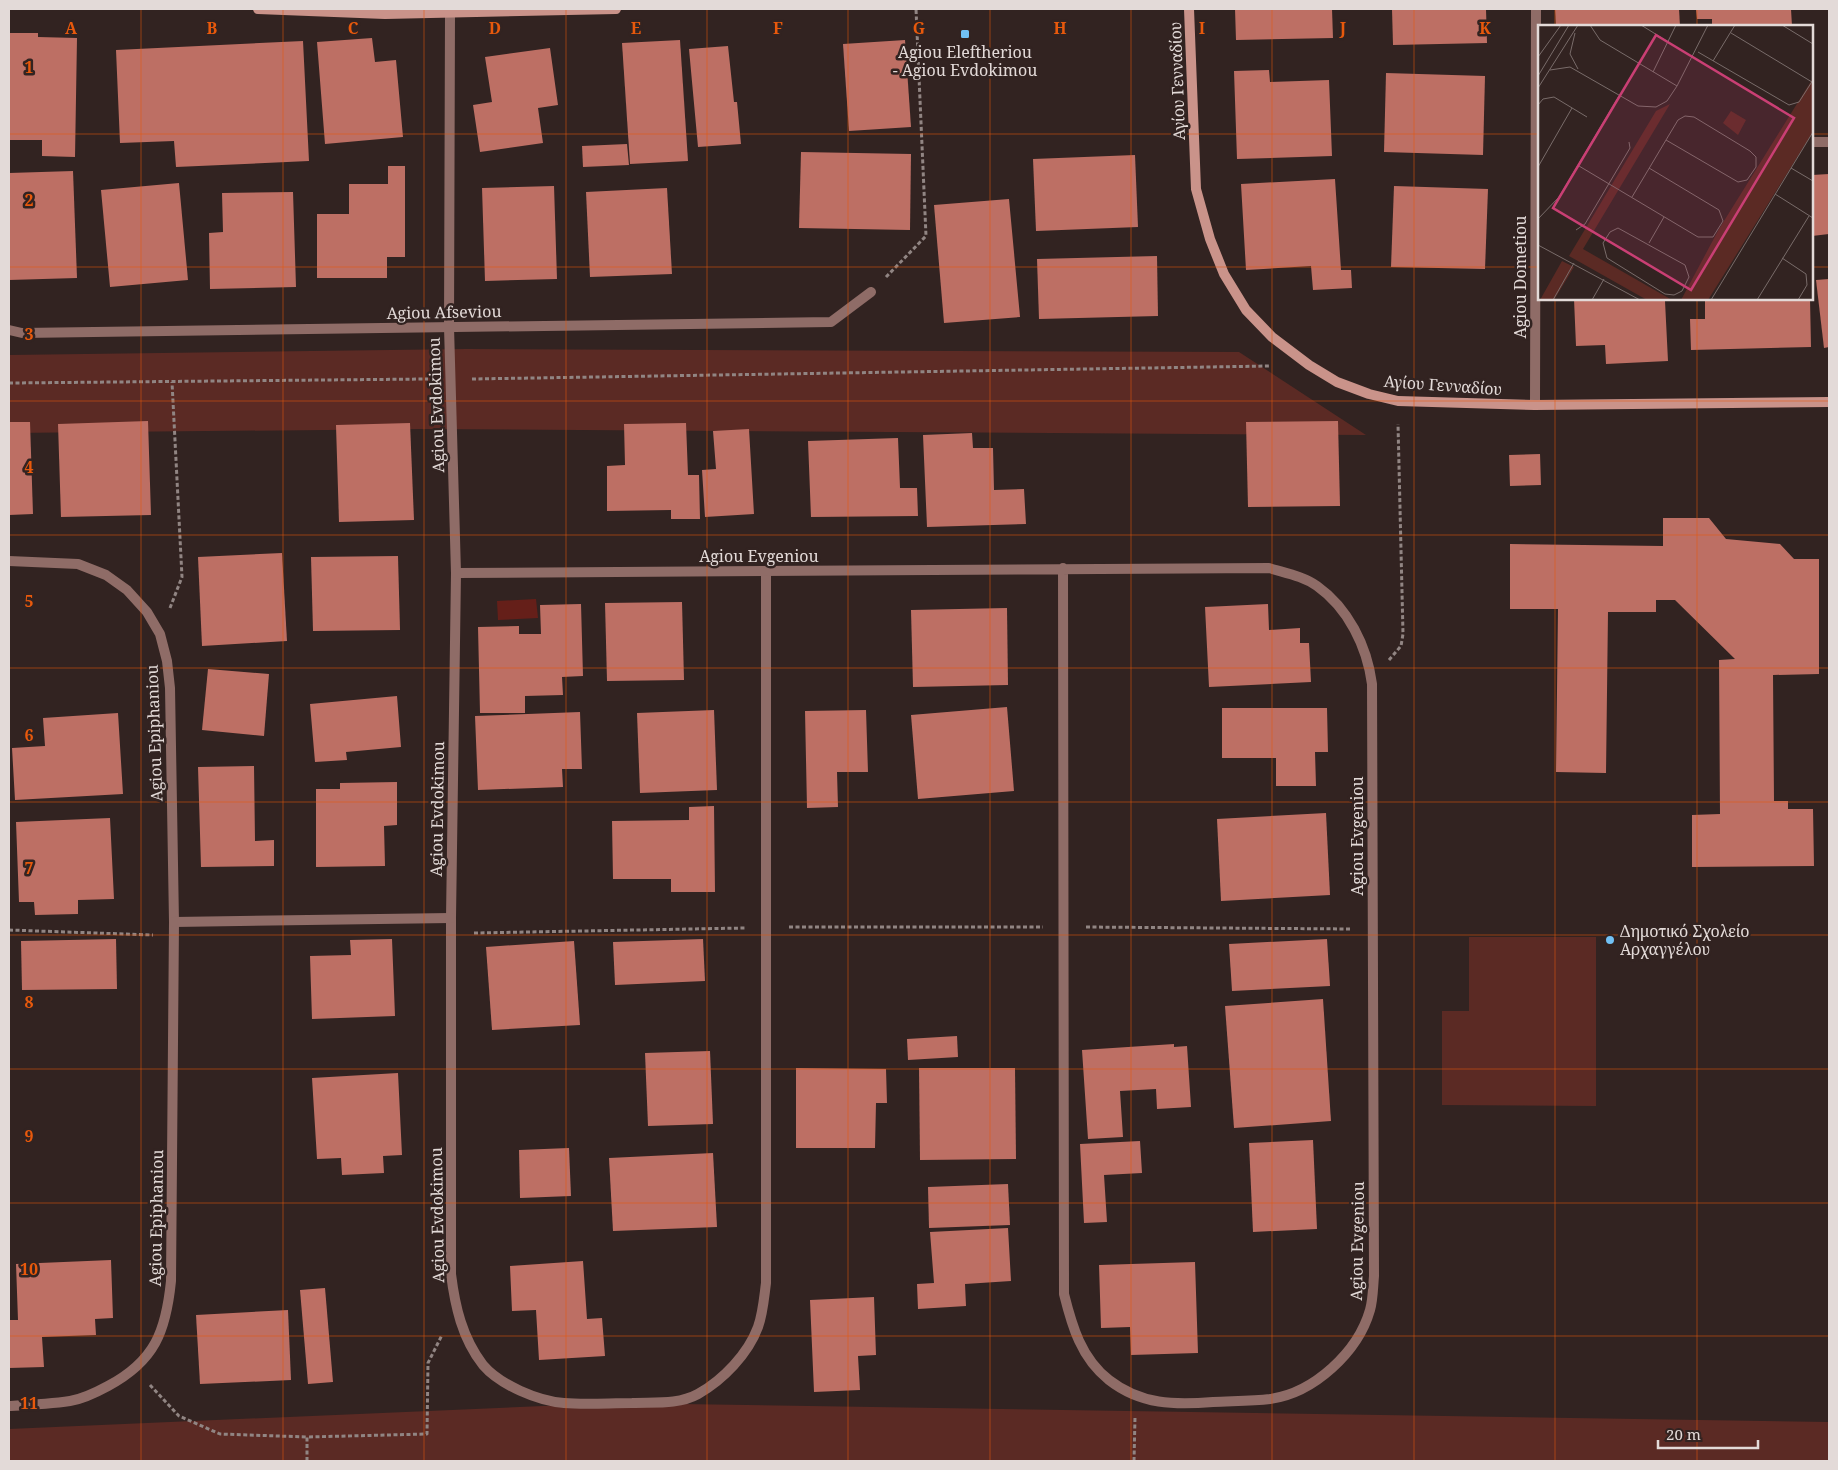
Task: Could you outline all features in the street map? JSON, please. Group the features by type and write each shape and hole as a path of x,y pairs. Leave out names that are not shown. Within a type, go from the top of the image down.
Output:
{"street":[{"path":"258,9 385,14 616,9"},
{"name":"Αγίου Γενναδίου","path":"1189,9 1196,189 1210,239 1224,274 1246,310 1272,337 1309,365 1337,382 1369,394 1398,401 1535,405 1829,402"},
{"name":"Agiou Dometiou","path":"1535,405 1536,9"},
{"name":"Agiou Evdokimou","path":"450,13 449,327 456,572 451,918 451,1274 456,1308 465,1336 484,1366 502,1381 527,1394 562,1403 677,1402 697,1395 716,1382 734,1364 758,1329 763,1310 766,1283 766,571"},
{"path":"1813,142 1829,142"},
{"name":"Agiou Afseviou","path":"9,330 22,333 832,322 871,292"},
{"name":"Agiou Epiphaniou","path":"9,561 78,564 106,575 127,590 147,612 160,634 167,661 170,688 174,922 171,1281 168,1306 162,1328 152,1349 135,1369 96,1393 71,1401 9,1406"},
{"name":"Agiou Evgeniou","path":"456,572 1062,568 1270,568 1294,575 1316,585 1336,603 1360,638 1368,659 1372,684 1374,1276 1371,1309 1363,1329 1349,1352 1333,1368 1295,1391 1272,1398 1180,1404 1158,1402 1135,1394 1109,1380 1088,1356 1073,1329 1064,1294 1062,568"},
{"path":"174,922 451,918"}],"path":[{"path":"871,292 926,236 916,9"},
{"path":"9,383 451,379 1309,365"},
{"path":"160,634 182,577 172,381"},
{"path":"1370,671 1393,657 1401,646 1403,634 1398,401"},
{"path":"451,934 766,928 1063,927 1373,930"},
{"path":"9,930 174,935"},
{"path":"135,1369 179,1416 220,1434 307,1437 427,1434 428,1363 456,1308"},
{"path":"1134,1461 1135,1394"},
{"path":"307,1437 307,1461"}],"shaded area":[{"path":"467,349 1239,352 1366,435 422,429 9,433 9,355"},
{"path":"536,599 538,618 498,620 497,601"},
{"path":"1469,937 1596,937 1596,1106 1442,1105 1442,1011 1469,1011"},
{"path":"613,1403 1829,1422 1829,1461 9,1461 9,1429"}],"building":[{"path":"1235,9 1332,9 1333,38 1236,40"},
{"path":"1392,9 1486,9 1487,43 1393,45"},
{"path":"1555,9 1679,9 1680,25 1556,25"},
{"path":"1696,9 1791,9 1792,25 1712,25 1712,19 1697,19"},
{"path":"9,33 38,33 38,37 77,38 75,157 42,156 42,140 9,140"},
{"path":"372,38 375,62 396,60 403,137 325,144 317,42"},
{"path":"680,40 688,161 630,164 622,43"},
{"path":"905,40 911,127 849,131 843,44"},
{"path":"303,41 309,161 176,167 174,141 120,143 116,50"},
{"path":"728,46 734,102 737,102 741,144 698,147 689,49"},
{"path":"550,48 558,105 538,108 543,143 480,152 473,105 492,102 485,57"},
{"path":"1269,70 1270,82 1329,80 1332,156 1237,159 1234,71"},
{"path":"1386,73 1485,76 1483,155 1384,152"},
{"path":"627,144 629,165 583,167 582,146"},
{"path":"801,152 911,154 910,230 799,228"},
{"path":"1135,155 1138,227 1036,231 1033,159"},
{"path":"388,166 405,166 405,257 387,257 387,278 317,278 317,214 349,214 349,184 388,184"},
{"path":"73,171 77,278 9,280 9,173"},
{"path":"1829,174 1829,234 1813,236 1813,175"},
{"path":"1335,179 1341,270 1351,270 1352,288 1313,290 1311,266 1246,270 1241,184"},
{"path":"179,183 188,280 110,287 101,190"},
{"path":"554,186 557,279 485,281 482,188"},
{"path":"1394,186 1488,189 1485,269 1391,267"},
{"path":"667,188 672,274 590,277 586,192"},
{"path":"293,192 296,287 210,289 209,233 223,232 222,193"},
{"path":"1009,199 1020,317 944,323 934,205"},
{"path":"1157,256 1158,316 1039,319 1037,259"},
{"path":"1829,279 1829,347 1824,348 1816,280"},
{"path":"1574,300 1667,300 1665,301 1668,361 1606,364 1605,345 1576,346"},
{"path":"1705,300 1810,300 1811,347 1691,350 1690,319 1705,319"},
{"path":"148,421 151,515 61,517 58,424"},
{"path":"1338,421 1340,506 1248,507 1246,422"},
{"path":"9,422 30,422 33,514 9,515"},
{"path":"410,423 414,520 339,522 336,425"},
{"path":"686,423 688,475 699,475 700,519 671,519 671,510 607,511 607,466 625,465 624,424"},
{"path":"749,429 754,514 705,517 702,470 716,469 713,431"},
{"path":"972,433 973,448 993,448 994,490 1024,489 1026,524 927,527 923,435"},
{"path":"898,438 900,488 917,488 918,516 811,517 808,441"},
{"path":"1540,454 1541,485 1510,486 1509,455"},
{"path":"1663,518 1709,518 1726,539 1780,544 1794,559 1819,559 1819,674 1773,675 1774,801 1788,801 1788,809 1813,809 1814,866 1692,867 1692,815 1720,814 1719,660 1735,659 1675,600 1656,600 1656,612 1608,612 1606,773 1556,772 1558,609 1510,609 1510,544 1663,546"},
{"path":"282,553 287,641 202,646 198,557"},
{"path":"398,556 400,630 313,631 311,557"},
{"path":"682,602 684,680 607,681 605,603"},
{"path":"581,604 583,676 562,677 563,695 525,696 525,713 480,713 478,627 519,626 519,634 541,634 540,605"},
{"path":"1268,604 1269,630 1300,628 1300,643 1309,643 1311,682 1209,687 1205,607"},
{"path":"1007,608 1008,685 913,687 911,610"},
{"path":"208,669 269,674 264,736 202,730"},
{"path":"397,696 401,747 346,752 347,760 315,762 310,704"},
{"path":"1007,707 1014,791 918,799 911,715"},
{"path":"1222,708 1327,708 1328,752 1315,752 1316,786 1276,786 1276,758 1222,758"},
{"path":"714,710 717,790 640,793 637,713"},
{"path":"866,710 868,772 837,772 838,807 807,808 805,711"},
{"path":"580,712 582,769 562,769 563,787 478,790 475,716"},
{"path":"118,713 123,794 15,800 12,748 45,746 43,718"},
{"path":"254,766 255,841 274,840 274,866 201,867 198,767"},
{"path":"397,782 397,825 384,826 385,866 316,867 316,789 340,789 340,783"},
{"path":"714,806 715,892 671,892 671,879 613,879 612,821 689,820 689,807"},
{"path":"1326,813 1330,895 1221,901 1217,819"},
{"path":"110,818 114,899 78,900 78,914 35,915 34,902 19,902 16,822"},
{"path":"116,939 117,989 22,990 21,941"},
{"path":"392,939 395,1016 312,1019 310,956 351,955 350,940"},
{"path":"703,939 705,981 615,985 613,942"},
{"path":"1327,939 1330,986 1232,991 1229,944"},
{"path":"574,941 580,1025 492,1030 486,947"},
{"path":"1323,999 1331,1121 1234,1128 1225,1006"},
{"path":"957,1036 958,1057 908,1060 907,1039"},
{"path":"1174,1044 1174,1047 1187,1046 1191,1107 1157,1109 1156,1089 1120,1091 1123,1137 1088,1139 1082,1050"},
{"path":"710,1051 713,1124 648,1126 645,1053"},
{"path":"796,1068 886,1069 887,1103 876,1103 875,1148 796,1148"},
{"path":"919,1068 1015,1068 1016,1159 920,1160"},
{"path":"398,1073 402,1155 383,1156 384,1173 342,1175 341,1158 317,1159 312,1078"},
{"path":"1313,1140 1317,1229 1253,1232 1249,1143"},
{"path":"1140,1141 1142,1173 1104,1175 1107,1222 1084,1223 1080,1144"},
{"path":"569,1148 571,1196 520,1198 519,1150"},
{"path":"713,1153 717,1227 613,1231 609,1158"},
{"path":"1008,1184 1010,1225 929,1228 928,1187"},
{"path":"1008,1228 1011,1281 965,1284 966,1306 918,1309 917,1284 934,1283 930,1232"},
{"path":"111,1260 113,1318 95,1319 96,1335 42,1337 44,1367 9,1368 9,1320 18,1320 16,1264"},
{"path":"583,1261 587,1319 602,1318 605,1356 539,1360 536,1310 512,1311 510,1266"},
{"path":"1195,1262 1198,1353 1131,1355 1130,1327 1101,1328 1099,1265"},
{"path":"325,1288 333,1382 308,1384 300,1290"},
{"path":"874,1297 876,1355 858,1356 860,1390 814,1392 810,1300"},
{"path":"288,1310 291,1380 200,1384 196,1315"}],"place":[{"name":"Agiou Eleftheriou - Agiou Evdokimou","path":"965,34"},
{"name":"Δημοτικό Σχολείο Αρχαγγέλου","path":"1610,940"}]}
